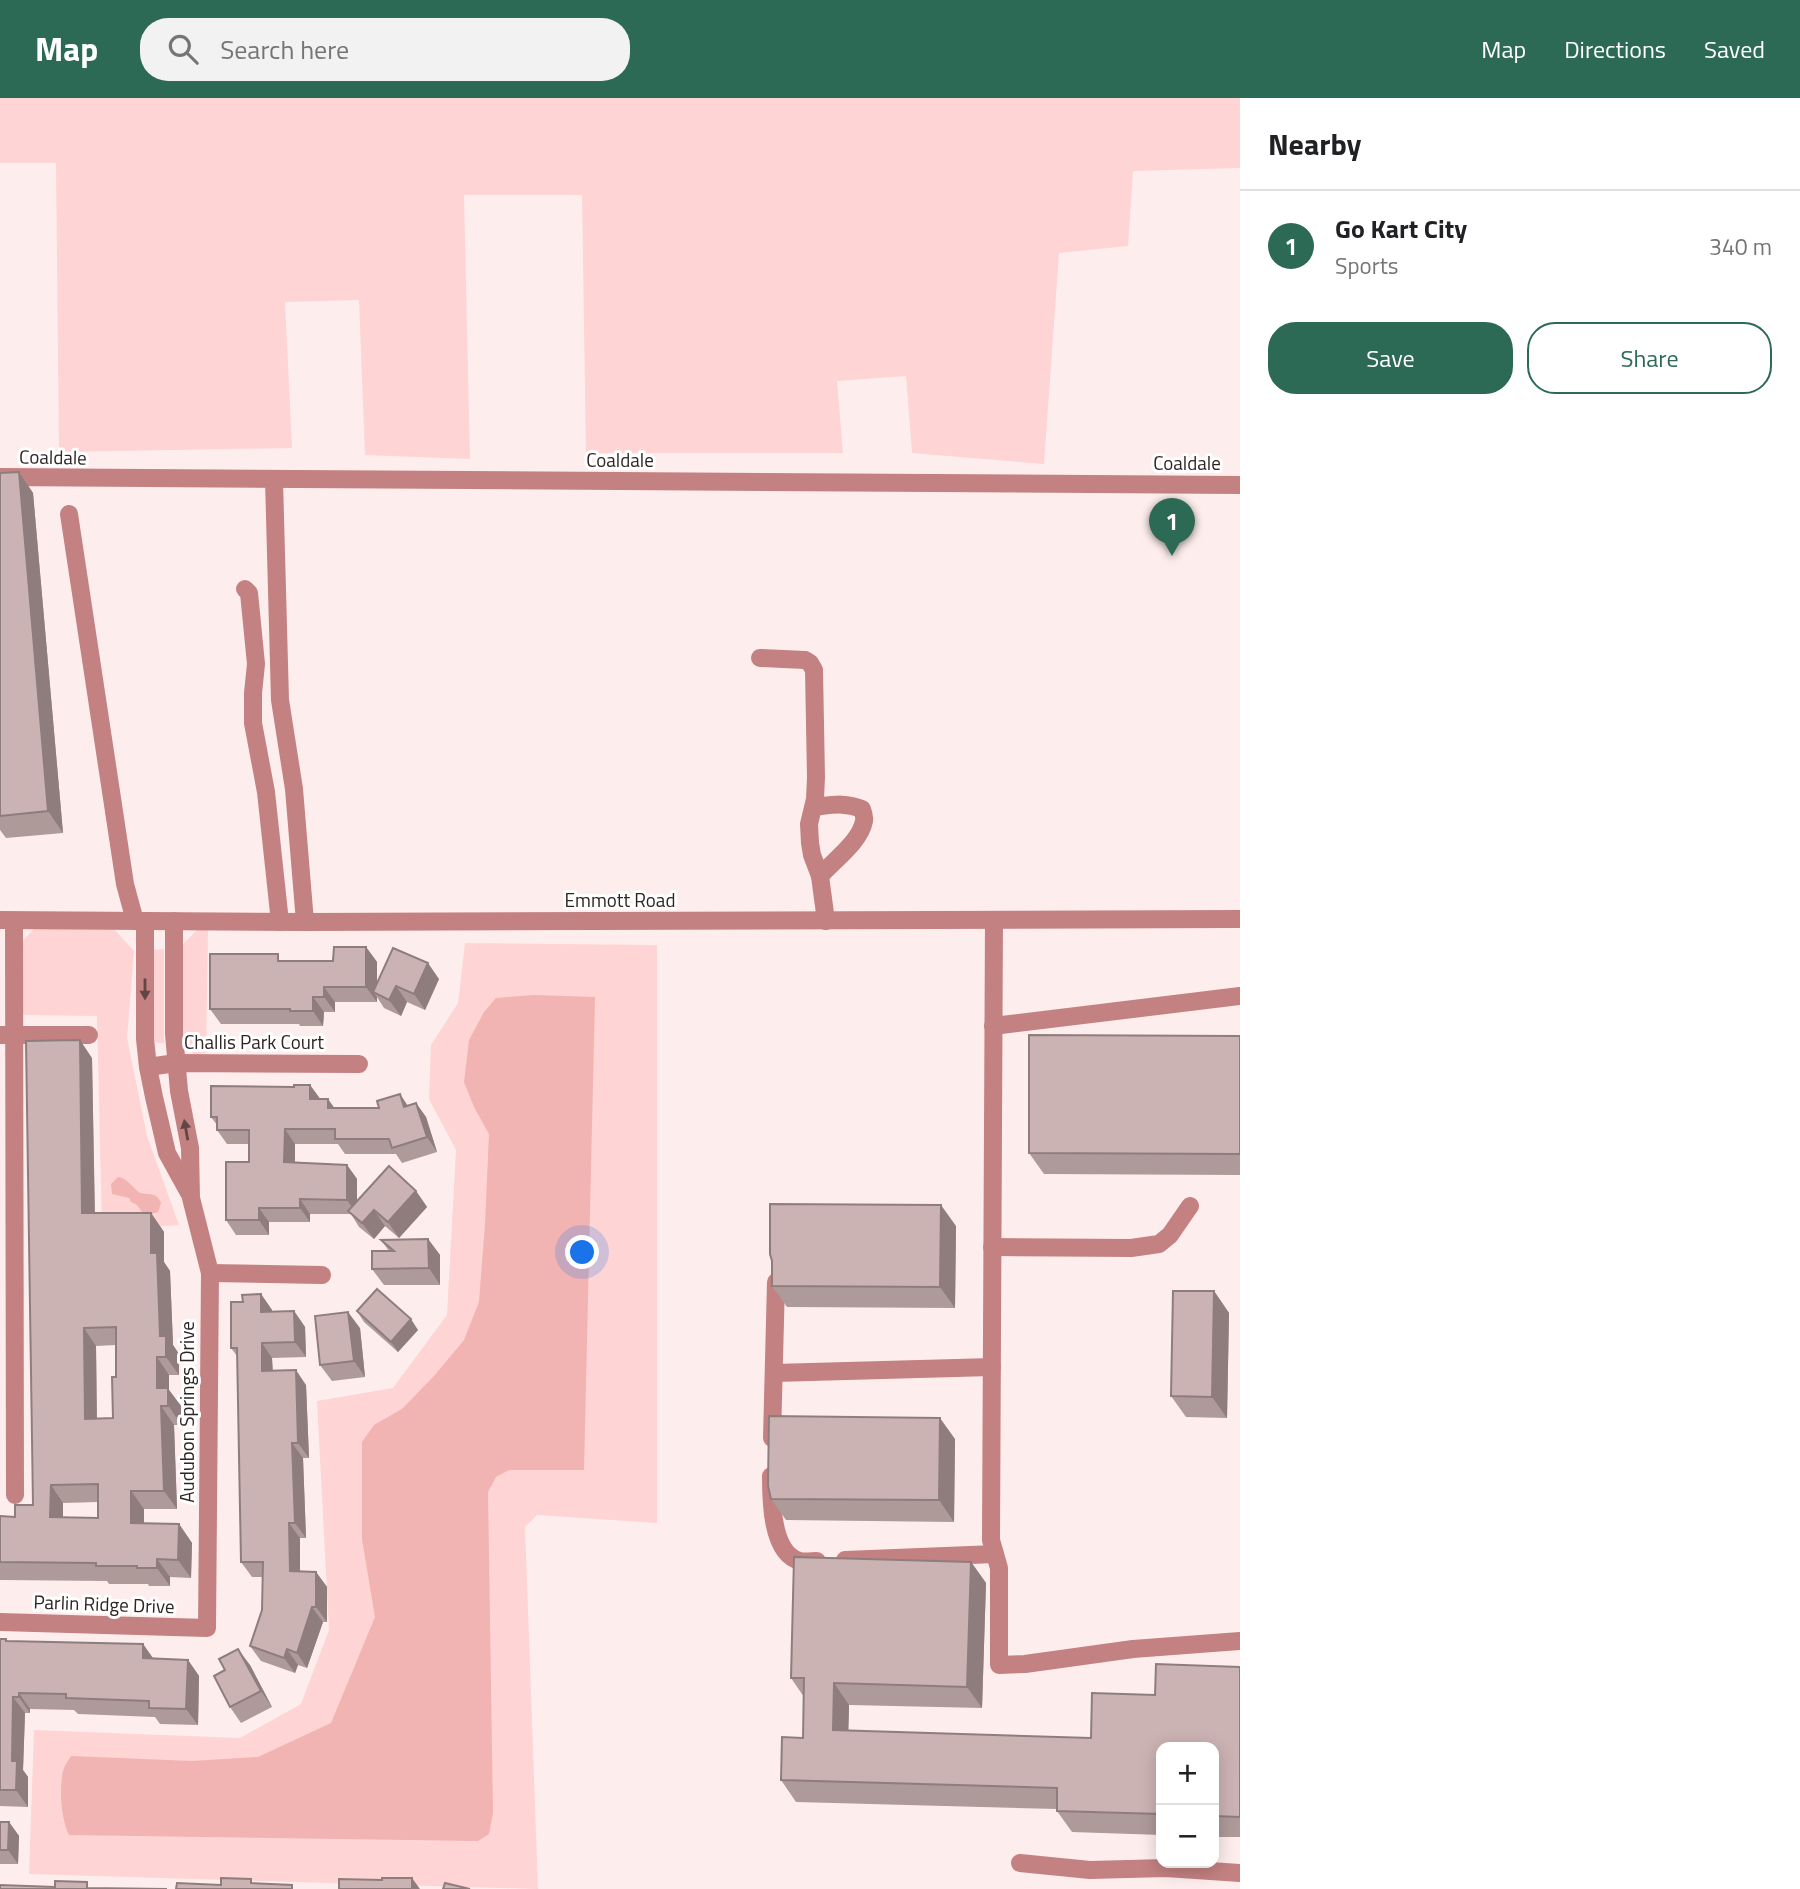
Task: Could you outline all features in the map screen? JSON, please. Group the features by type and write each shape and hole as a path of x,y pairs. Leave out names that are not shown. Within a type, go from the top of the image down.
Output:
{"street":[{"name":"Coaldale","path":"0,477 1240,485"},
{"path":"274,480 280,700 295,789 305,922"},
{"name":"Audubon Springs Drive","path":"69,514 125,884 140,921 145,1039 153,1097 167,1153 191,1198"},
{"path":"245,589 248,593 256,664 253,723 266,792 280,922"},
{"path":"760,657 805,660 814,670 816,776 814,807 809,824 811,855 820,876 826,920"},
{"path":"814,807 850,804 862,809 865,820 846,851 820,876"},
{"name":"Emmott Road","path":"7,920 305,922 1240,919"},
{"path":"7,920 15,1495"},
{"path":"994,920 991,1540 999,1568 999,1665 1133,1649 1240,1641"},
{"name":"Audubon Springs Drive","path":"174,921 176,1063 190,1148 191,1198 209,1273 207,1628"},
{"path":"993,1026 1240,996"},
{"path":"7,1035 89,1035"},
{"name":"Challis Park Court","path":"148,1067 176,1063 359,1064"},
{"path":"992,1247 1131,1248 1159,1244 1170,1235 1190,1206"},
{"path":"209,1273 322,1275"},
{"path":"776,1282 771,1505 776,1530 784,1548 800,1561 995,1554"},
{"path":"774,1373 992,1367"},
{"name":"Parlin Ridge Drive","path":"0,1622 207,1628"},
{"path":"1020,1863 1090,1870 1166,1868 1240,1873"}],"shaded area":[{"path":"0,98 1240,98 1240,168 1133,171 1128,246 1059,253 1044,464 912,453 906,376 837,381 843,453 586,453 582,195 464,195 470,459 365,455 359,300 285,302 292,448 59,452 56,163 0,163"},
{"path":"41,921 114,929 134,951 127,1038 147,1136 179,1225 102,1230 97,1016 23,1015 23,941"},
{"path":"200,927 208,930 206,1053 194,1054 180,1041 182,945"},
{"path":"465,943 657,945 657,1523 537,1515 525,1527 538,1889 29,1874 34,1730 240,1738 301,1704 329,1630 317,1401 393,1388 447,1315 456,1150 429,1099 431,1045 458,1003"},
{"path":"164,949 164,1043 158,1043 153,1040 153,950"},
{"path":"533,995 595,997 584,1470 509,1470 496,1477 488,1492 493,1813 489,1834 478,1841 69,1835 61,1804 61,1787 64,1769 71,1756 192,1761 258,1757 331,1723 375,1617 362,1539 362,1442 374,1425 402,1409 434,1376 464,1340 479,1302 489,1134 464,1082 469,1040 484,1012 496,998"},
{"path":"118,1177 140,1193 157,1197 161,1203 158,1212 144,1215 129,1198 112,1194 111,1184"}],"building":[{"path":"19,472 48,811 0,816 0,473"},
{"path":"334,947 366,947 366,987 324,987 324,997 313,997 313,1011 210,1009 210,954 278,954 278,961 333,961"},
{"path":"393,948 428,963 414,994 396,986 389,1000 373,992"},
{"path":"1029,1035 1240,1036 1240,1154 1029,1153"},
{"path":"80,1040 82,1213 151,1213 151,1253 157,1253 160,1336 166,1336 166,1357 157,1357 157,1388 168,1388 168,1406 161,1406 164,1491 131,1491 131,1523 179,1524 178,1560 157,1559 157,1568 96,1566 96,1563 0,1562 0,1516 15,1517 15,1505 33,1505 26,1041","holes":["116,1327 116,1377 112,1377 113,1418 85,1419 84,1328","98,1484 98,1518 50,1517 51,1485"]},
{"path":"310,1085 310,1099 328,1099 328,1108 379,1108 377,1101 400,1094 404,1107 416,1103 427,1137 392,1148 389,1139 335,1139 335,1129 285,1129 284,1162 347,1165 347,1200 300,1199 300,1208 259,1208 259,1220 226,1220 226,1162 249,1162 249,1130 217,1130 217,1117 211,1117 211,1086"},
{"path":"389,1166 416,1191 388,1222 374,1210 362,1223 348,1211"},
{"path":"770,1204 941,1205 940,1287 772,1286"},
{"path":"428,1239 429,1268 372,1269 372,1251 394,1251 381,1240"},
{"path":"377,1289 411,1319 391,1342 357,1311"},
{"path":"1173,1291 1214,1291 1212,1397 1171,1396"},
{"path":"261,1294 261,1312 294,1311 295,1342 262,1343 262,1371 296,1370 298,1443 292,1443 295,1523 289,1523 290,1571 316,1572 316,1607 312,1607 297,1653 287,1649 284,1658 250,1646 262,1610 263,1562 241,1562 237,1348 231,1348 231,1302 243,1302 242,1295"},
{"path":"348,1312 354,1361 320,1365 315,1316"},
{"path":"769,1416 940,1418 939,1500 771,1499 768,1486"},
{"path":"794,1557 971,1562 967,1687 834,1683 833,1730 1091,1738 1092,1693 1155,1695 1156,1664 1240,1667 1240,1817 1219,1816 1219,1742 1156,1742 1156,1814 1057,1811 1057,1788 781,1780 782,1737 803,1738 804,1678 791,1678"},
{"path":"0,1639 143,1644 143,1658 188,1660 186,1709 149,1708 149,1701 66,1698 66,1694 19,1693 19,1697 13,1697 12,1761 17,1761 16,1790 0,1790"},
{"path":"238,1649 261,1691 230,1707 214,1676 225,1670 219,1659"},
{"path":"0,1822 9,1822 8,1850 0,1850"},
{"path":"221,1878 292,1885 292,1889 176,1889 177,1883 221,1885"},
{"path":"412,1878 412,1889 339,1889 339,1879"},
{"path":"55,1881 87,1882 87,1888 167,1889 0,1889 0,1885 55,1887"},
{"path":"445,1883 470,1889 443,1889"}],"place":[{"name":"Go Kart City","path":"1172,556"}]}
